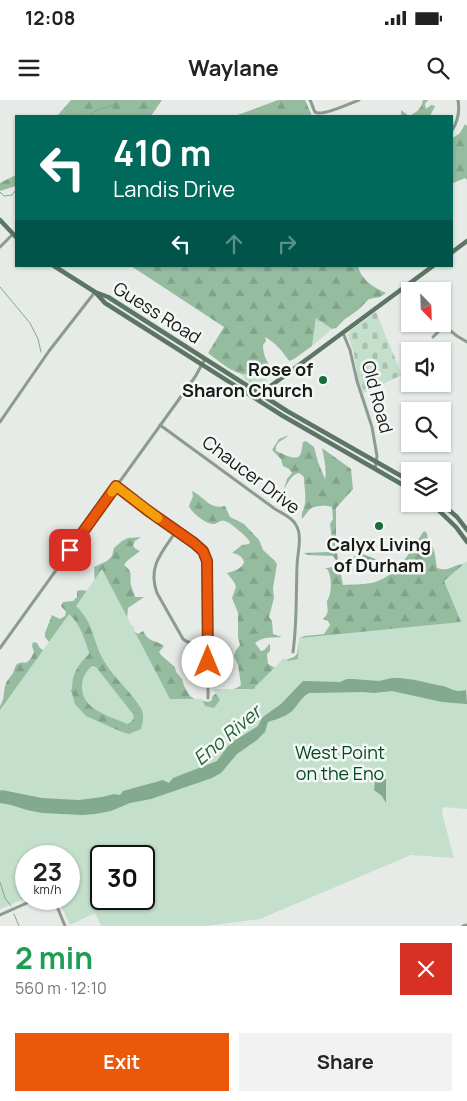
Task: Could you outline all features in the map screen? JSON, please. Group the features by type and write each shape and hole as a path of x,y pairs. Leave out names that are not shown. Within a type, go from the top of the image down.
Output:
{"main road":[{"path":"0,220 14,235"},
{"path":"453,252 467,241"},
{"name":"Guess Road","path":"56,267 95,292 108,297 303,421 401,476"},
{"path":"412,282 432,267"},
{"path":"259,401 265,391 272,385 401,290"},
{"name":"Guess Road","path":"95,292 106,303 259,401 401,484"},
{"path":"451,511 467,530"},
{"path":"440,512 456,527 467,542"}],"street":[{"path":"310,100 317,113 359,100"},
{"path":"453,129 458,120 458,100"},
{"path":"0,248 14,235"},
{"path":"0,422 49,351 95,292"},
{"path":"451,331 467,342"},
{"path":"433,337 437,332"},
{"name":"Old Road","path":"343,333 350,350 356,380 372,427 377,456 375,469"},
{"path":"0,648 205,359"},
{"name":"Chaucer Drive","path":"160,425 296,524 299,541 293,652"},
{"path":"116,486 188,538 201,549 207,561 208,698"},
{"path":"177,530 156,561 153,576 155,588 183,639 190,644 208,644"},
{"path":"0,915 15,908"},
{"path":"58,910 65,926"}],"green space":[{"path":"71,100 162,100 152,115 58,115"},
{"path":"278,100 305,100 312,115 238,115"},
{"path":"423,100 428,100 425,104 426,109 431,105 435,106 430,115 411,115 418,110"},
{"path":"401,110 408,115 401,115"},
{"path":"465,124 467,126 467,180 465,178 453,183 453,138 460,133"},
{"path":"15,176 15,186 0,191 0,183"},
{"path":"133,267 358,267 368,282 386,293 380,297 369,299 336,328 332,329 316,318 312,346 289,361 265,337 264,352 273,370 268,371 258,368 247,374 238,373 208,353 224,327"},
{"path":"376,312 401,375 363,393 348,335 350,331"},
{"path":"316,318 332,329 312,346"},
{"path":"261,368 264,371 269,371 266,384 258,386 252,384 240,374 255,369"},
{"path":"289,435 278,443 276,451 295,458 298,457 303,442 306,441 314,447 325,479 322,448 351,469 353,489 336,508 336,549 343,585 371,583 391,574 404,561 424,531 427,533 428,541 434,550 437,568 446,569 467,563 467,690 0,791 0,706 3,701 6,683 16,665 29,661 34,652 33,642 37,643 45,651 51,644 45,637 45,633 52,615 60,619 65,616 66,612 61,606 63,602 73,601 77,597 77,591 88,591 95,586 94,567 107,561 112,556 114,548 128,538 141,537 135,541 133,546 140,551 124,565 130,572 131,585 135,597 144,597 128,608 127,619 129,625 138,634 143,631 150,640 164,646 159,652 175,667 190,696 199,702 208,702 212,700 215,694 241,685 238,665 234,656 240,645 238,613 232,598 236,587 227,573 240,568 244,562 240,556 232,553 242,545 249,544 250,542 227,522 222,520 211,524 196,515 189,506 193,496 192,491 211,505 225,506 230,517 244,524 259,540 263,550 277,564 273,588 274,598 269,617 272,621 273,634 282,637 265,638 255,643 261,651 270,644 270,651 267,654 268,664 275,668 294,657 297,654 300,638 324,634 330,625 328,621 323,619 327,613 327,601 331,586 328,570 325,568 332,567 337,562 333,556 303,553 333,550 330,524 333,519 332,507 321,506 312,508 302,519 305,492 304,477 299,473 291,478 283,492 287,479 292,473 283,466 281,459 272,450 279,439"},
{"name":"West Point on the Eno","path":"467,561 467,809 443,807 442,813 454,858 411,855 260,919 206,926 101,926 95,913 70,925 63,910 80,910 80,845 15,845 15,903 0,909 0,710 69,614 79,627 89,652 76,670 73,678 71,690 75,704 86,716 122,732 129,734 141,729 142,710 106,664 98,649 91,627 76,606 102,569 170,699 202,699 205,706 214,708 220,700 213,689 255,689 284,658 288,661 298,659 299,638 461,622 444,581"},
{"path":"92,666 96,667 133,714 134,718 131,722 127,724 105,715 86,701 82,683"}],"shaded area":[{"path":"362,554 385,565 382,570 363,564 356,564 353,561 353,557"},
{"path":"392,678 418,680 457,691 466,690 467,704 442,702 392,691 374,693 309,693 302,698 289,714 268,722 265,732 257,740 237,754 221,773 212,778 151,799 130,803 111,811 95,814 42,813 0,803 0,791 2,790 42,798 79,800 114,794 120,795 123,791 163,780 169,783 173,778 217,761 228,746 258,726 262,718 281,704 303,681 340,682 353,679 379,681"},
{"path":"378,777 386,779 386,803 382,796 374,790 375,781"}],"waterway":[{"path":"91,115 113,105 119,100"},
{"path":"0,192 4,196 12,195 15,191"},
{"path":"0,287 30,323 38,339 41,352"},
{"path":"0,882 5,898 11,906"},
{"path":"14,914 19,926"}],"slow traffic":[{"path":"112,492 116,486 158,518"}],"place":[{"name":"Rose of Sharon Church","path":"323,380"},
{"name":"Calyx Living of Durham","path":"379,526"}],"route":[{"path":"70,550 116,486 188,538 203,551 207,561 208,662"}],"water label":[{"name":"Eno River","path":"227,735"}]}
